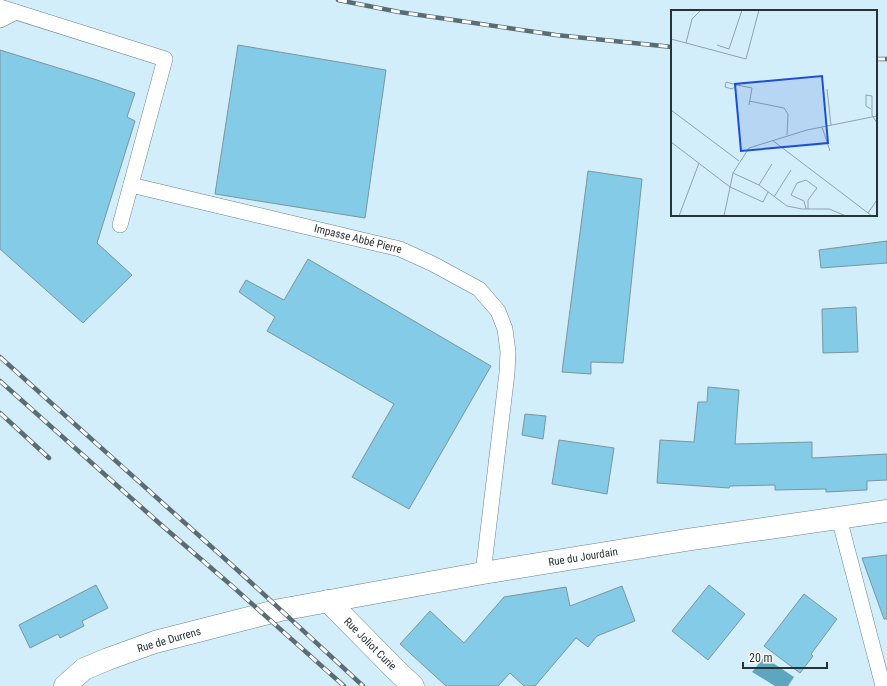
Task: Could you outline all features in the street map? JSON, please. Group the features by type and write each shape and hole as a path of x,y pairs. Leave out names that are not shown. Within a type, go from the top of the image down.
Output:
{"street":[{"name":"Rue du Jourdain","path":"280,610 483,573 686,540 887,511"},
{"name":"Rue Joliot Curie","path":"328,601 413,686"},
{"name":"Rue de Durrens","path":"65,686 84,669 155,642 280,610"}],"lane":[{"path":"0,7 165,59 120,224"},
{"path":"0,20 16,12"},
{"name":"Impasse Abbé Pierre","path":"131,185 400,249 433,264 478,289 498,311 505,329 508,352 483,573"},
{"path":"839,518 883,686"}],"water":[{"path":"764,657 794,677 788,686 775,686 752,672"}],"building":[{"path":"238,45 386,70 365,218 215,194"},
{"path":"0,50 135,93 127,117 135,121 97,243 132,275 83,323 0,249"},
{"path":"588,171 642,179 623,363 591,362 591,374 562,372"},
{"path":"887,241 887,263 821,268 819,250"},
{"path":"308,259 491,366 409,509 352,477 394,404 267,331 275,317 239,292 246,280 284,300"},
{"path":"856,307 858,352 823,353 822,309"},
{"path":"708,387 739,390 735,444 812,442 812,458 887,454 887,480 867,481 867,490 826,492 826,489 775,490 775,485 730,486 729,488 657,483 660,440 694,442 698,402 707,402"},
{"path":"525,414 546,416 543,439 522,435"},
{"path":"559,440 614,448 607,494 552,484"},
{"path":"887,555 887,619 884,619 862,558"},
{"path":"96,585 108,608 82,621 84,626 60,638 58,634 30,648 19,625"},
{"path":"709,585 745,614 708,660 672,631"},
{"path":"622,586 635,621 597,636 588,647 576,638 535,686 524,686 510,673 498,686 446,686 400,644 430,611 464,643 504,597 566,587 570,606"},
{"path":"804,594 837,619 811,654 813,656 800,673 764,646"}],"railway":[{"path":"338,0 399,12 556,35 671,47"},
{"path":"877,59 887,59"},
{"path":"0,357 244,576 363,686"},
{"path":"0,381 344,686"},
{"path":"0,413 49,458"}]}
